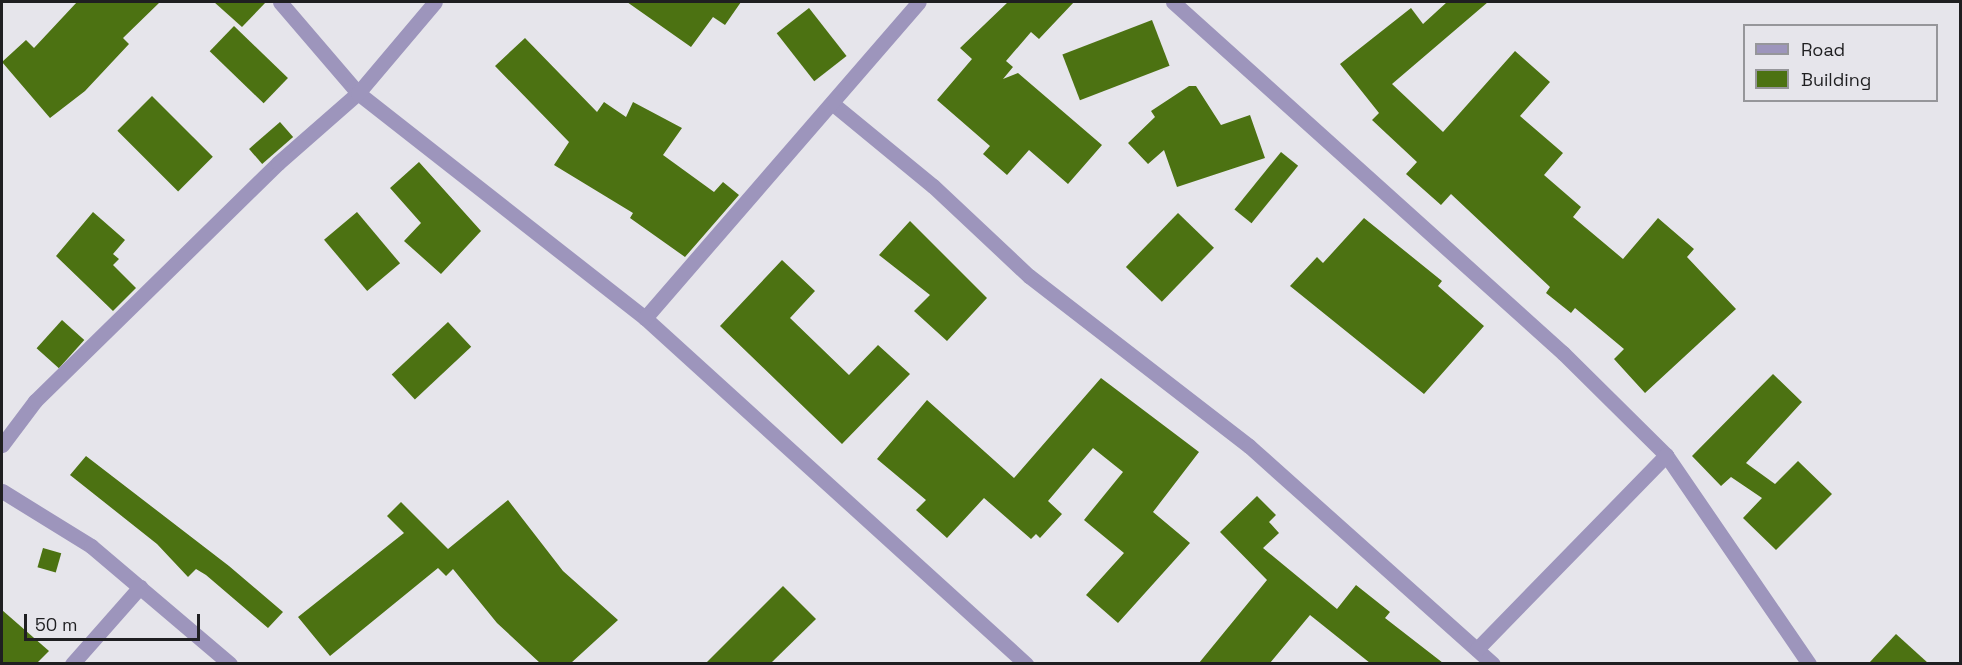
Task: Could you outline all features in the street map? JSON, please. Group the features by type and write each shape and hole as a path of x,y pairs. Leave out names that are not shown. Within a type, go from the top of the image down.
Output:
{"street":[{"path":"280,2 358,93 645,318 1026,663"},
{"path":"2,445 44,393 278,163 358,93 435,2"},
{"path":"645,318 833,104 919,2"},
{"path":"1173,2 1563,353 1666,455 1809,663"},
{"path":"833,104 933,186 1029,276 1249,446 1493,663"},
{"path":"1477,649 1666,455"},
{"path":"2,491 91,546 230,663"},
{"path":"72,663 140,587"}],"building":[{"path":"77,2 160,2 123,38 129,44 85,91 50,118 2,62 26,40 34,48"},
{"path":"214,2 266,2 242,27"},
{"path":"627,2 741,2 725,25 713,17 691,47"},
{"path":"1008,2 1074,2 1039,39 1031,32 1006,61 1013,67 1003,79 1018,73 1102,145 1068,184 1029,150 1007,175 983,154 990,146 937,100 972,59 960,48"},
{"path":"1447,2 1488,2 1392,84 1443,132 1515,51 1550,82 1520,116 1563,153 1544,175 1581,207 1573,217 1623,259 1658,218 1694,249 1687,257 1736,309 1645,393 1614,359 1624,349 1575,308 1571,313 1546,293 1550,287 1451,194 1441,205 1406,174 1417,162 1372,120 1379,113 1340,64 1411,8 1423,24"},
{"path":"809,8 847,56 814,81 777,33"},
{"path":"1152,20 1170,66 1080,100 1062,54"},
{"path":"234,26 288,78 264,103 210,51"},
{"path":"525,38 597,112 604,102 626,117 633,102 682,128 663,155 714,192 723,182 739,195 685,257 630,218 633,213 554,165 569,142 495,66"},
{"path":"1189,86 1196,86 1221,125 1250,115 1265,158 1177,187 1164,150 1148,164 1128,143 1155,117 1151,111"},
{"path":"152,96 213,157 178,191 117,131"},
{"path":"280,122 293,137 262,164 249,149"},
{"path":"1281,152 1298,166 1252,223 1234,210"},
{"path":"419,162 481,231 441,274 404,241 421,223 390,188"},
{"path":"93,212 125,240 113,254 119,259 113,265 136,288 113,311 56,256"},
{"path":"357,212 400,263 367,291 324,240"},
{"path":"1178,213 1214,248 1162,302 1126,267"},
{"path":"1364,218 1442,281 1438,286 1484,326 1424,394 1290,286 1317,257 1323,263"},
{"path":"910,221 987,298 947,341 914,311 930,295 879,255"},
{"path":"782,260 815,291 790,318 849,375 878,345 910,374 842,444 720,326"},
{"path":"62,320 84,340 59,368 37,348"},
{"path":"448,322 471,347 415,399 392,375"},
{"path":"1773,374 1802,402 1746,463 1775,484 1798,461 1832,494 1776,550 1743,518 1762,498 1731,477 1721,486 1692,456"},
{"path":"1101,378 1199,452 1153,512 1190,543 1118,623 1086,595 1124,553 1084,520 1123,472 1093,448 1048,501 1062,514 1040,538 1036,534 1031,539 984,498 947,538 916,510 926,500 877,459 927,400 1014,478"},
{"path":"86,456 229,566 283,612 268,628 206,575 196,569 188,577 157,544 70,475"},
{"path":"1257,496 1276,515 1269,522 1279,533 1263,548 1337,609 1356,585 1390,612 1385,618 1443,663 1370,663 1310,615 1270,663 1199,663 1267,580 1220,532"},
{"path":"508,500 563,571 618,620 571,663 540,663 497,623 453,569 446,576 438,568 330,656 298,617 404,533 387,516 401,502 448,549"},
{"path":"43,548 61,553 56,572 37,567"},
{"path":"783,586 816,619 771,663 706,663"},
{"path":"2,610 49,651 37,663 2,663"},
{"path":"1896,634 1928,663 1869,663"}]}
